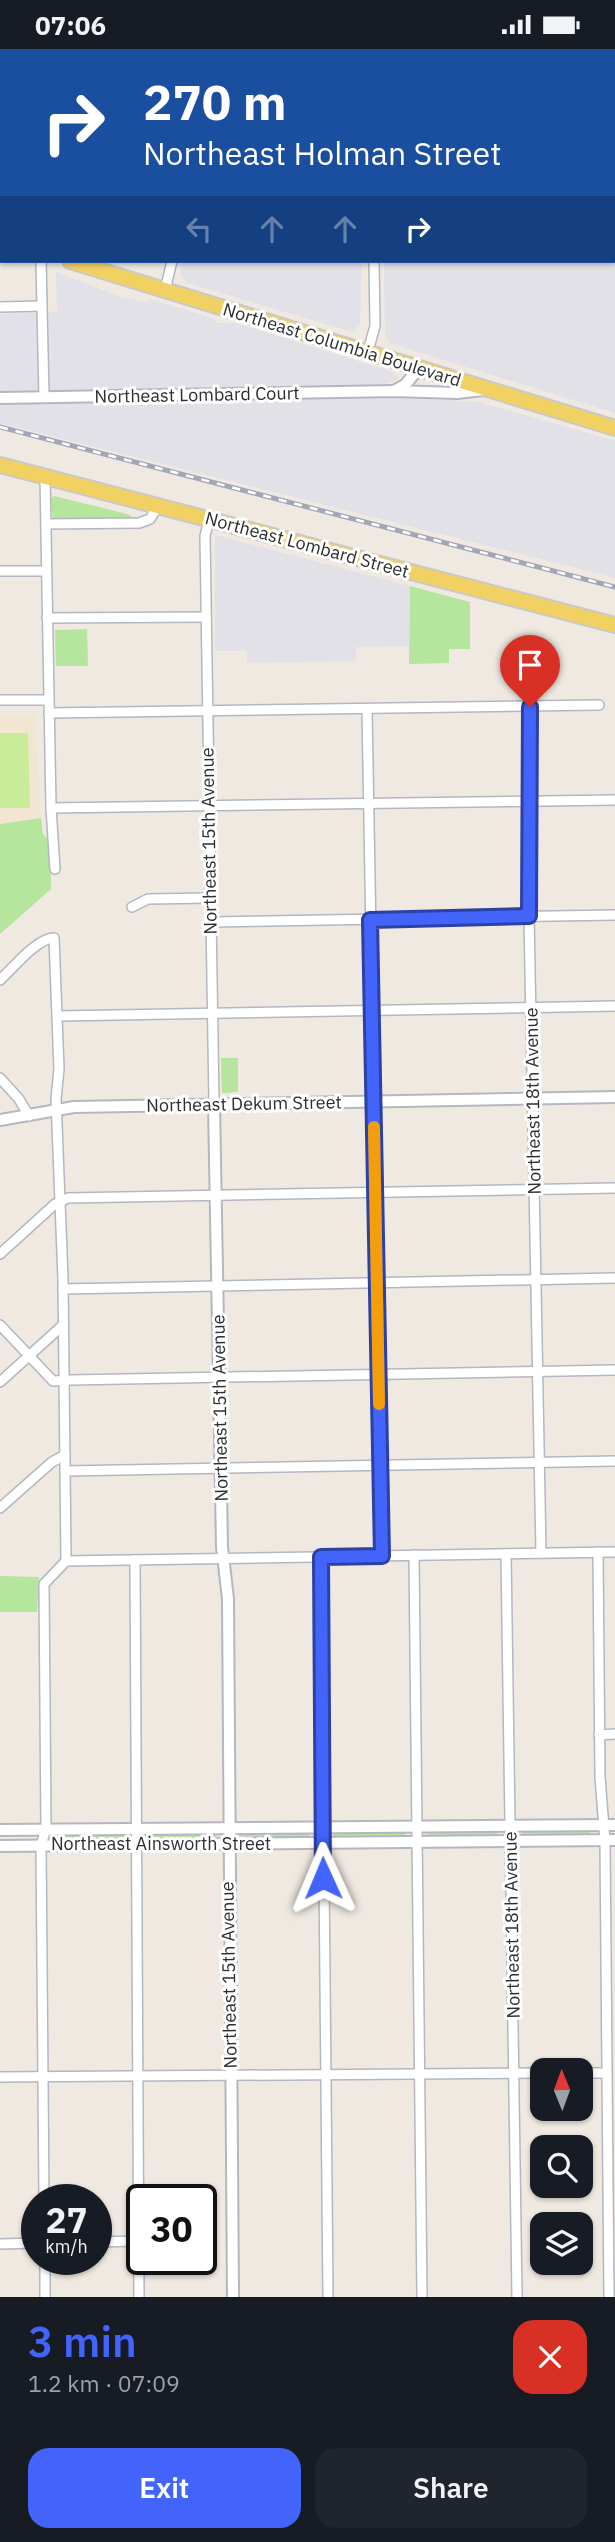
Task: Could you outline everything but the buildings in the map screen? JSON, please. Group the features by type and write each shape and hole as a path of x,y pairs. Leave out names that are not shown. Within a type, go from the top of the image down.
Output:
{"main road":[{"name":"Northeast Columbia Boulevard","path":"77,263 615,428"},
{"name":"Northeast Lombard Street","path":"2,468 615,625"}],"street":[{"path":"41,263 44,397"},
{"path":"165,290 172,263"},
{"path":"368,351 375,326 374,263"},
{"path":"0,307 42,306"},
{"path":"394,391 405,385 420,367"},
{"name":"Northeast Lombard Court","path":"0,398 394,391 449,393 486,390"},
{"path":"45,477 51,808 55,869"},
{"path":"46,524 139,523 150,519 158,506"},
{"name":"Northeast 15th Avenue","path":"209,520 205,536 207,711 223,1558 228,1599 233,2297"},
{"path":"0,571 46,571"},
{"path":"47,618 206,617"},
{"name":"Northeast 18th Avenue","path":"529,649 529,916 541,1553"},
{"path":"0,700 49,700"},
{"path":"49,713 598,705"},
{"path":"367,709 382,1556"},
{"path":"51,808 615,800"},
{"path":"132,907 148,899 210,898"},
{"path":"211,922 615,915"},
{"path":"0,980 52,937 56,948 58,1016 56,1111 61,1199 66,1561 43,1586 46,1829 41,1845 44,2184"},
{"path":"58,1016 615,1006"},
{"path":"0,1078 19,1099 29,1116"},
{"name":"Northeast Dekum Street","path":"0,1120 74,1107 615,1097"},
{"path":"0,1254 61,1199 615,1188"},
{"path":"63,1289 615,1278"},
{"path":"0,1325 53,1381 63,1382 615,1370"},
{"path":"0,1382 62,1326"},
{"path":"0,1509 52,1462 65,1455"},
{"path":"65,1471 615,1461"},
{"path":"598,1552 601,1825 610,1841 607,2073 609,2297"},
{"path":"66,1561 615,1552"},
{"name":"Northeast 18th Avenue","path":"506,1554 509,1826 512,1842 516,2297"},
{"path":"414,1555 422,2297"},
{"path":"321,1557 328,2297"},
{"path":"135,1560 137,2184"},
{"path":"599,1735 615,1734"},
{"name":"Northeast Ainsworth Street","path":"0,1831 615,1825"},
{"name":"Northeast Ainsworth Street","path":"0,1846 610,1841"},
{"path":"0,2077 530,2073"},
{"path":"593,2073 607,2073"},
{"path":"0,2243 21,2243"},
{"path":"45,2275 45,2297"},
{"path":"139,2275 139,2297"}],"shaded area":[{"path":"180,263 362,263 360,325 352,332 188,283 181,276"},
{"path":"384,263 615,263 615,413 389,343 385,335"},
{"path":"56,272 124,298 148,302 150,299 215,319 215,323 236,323 393,372 398,377 397,380 377,386 0,392 0,314 57,312"},
{"path":"400,397 479,402 615,441 615,578 0,423 0,404"},
{"path":"215,535 410,586 409,646 356,647 356,661 247,663 247,651 215,651"},
{"path":"0,715 35,716 41,818 0,824"}],"green space":[{"path":"54,496 133,517 127,521 53,521 51,498"},
{"path":"410,586 470,602 470,649 449,649 449,663 409,664"},
{"path":"87,629 88,666 56,666 55,630"},
{"path":"0,733 28,733 30,808 0,808"},
{"path":"41,818 43,834 50,842 51,889 0,934 0,824"},
{"path":"221,1058 238,1058 238,1092 222,1093"},
{"path":"0,1576 39,1577 37,1612 0,1612"},
{"path":"587,1829 591,1834 588,1837 521,1835 525,1830"},
{"path":"496,1830 499,1837 427,1837 428,1831"},
{"path":"337,1831 403,1831 406,1836 404,1839 336,1840 333,1835"},
{"path":"308,1832 311,1839 239,1836 241,1833"},
{"path":"123,1833 123,1841 53,1839 55,1834"},
{"path":"215,1833 218,1839 145,1839 147,1834"}],"railway":[{"path":"0,427 615,587"}],"slow traffic":[{"path":"374,1127 379,1404"}],"route":[{"path":"323,1878 321,1557 382,1556 370,920 529,916 527,810 531,790 530,707"}]}
